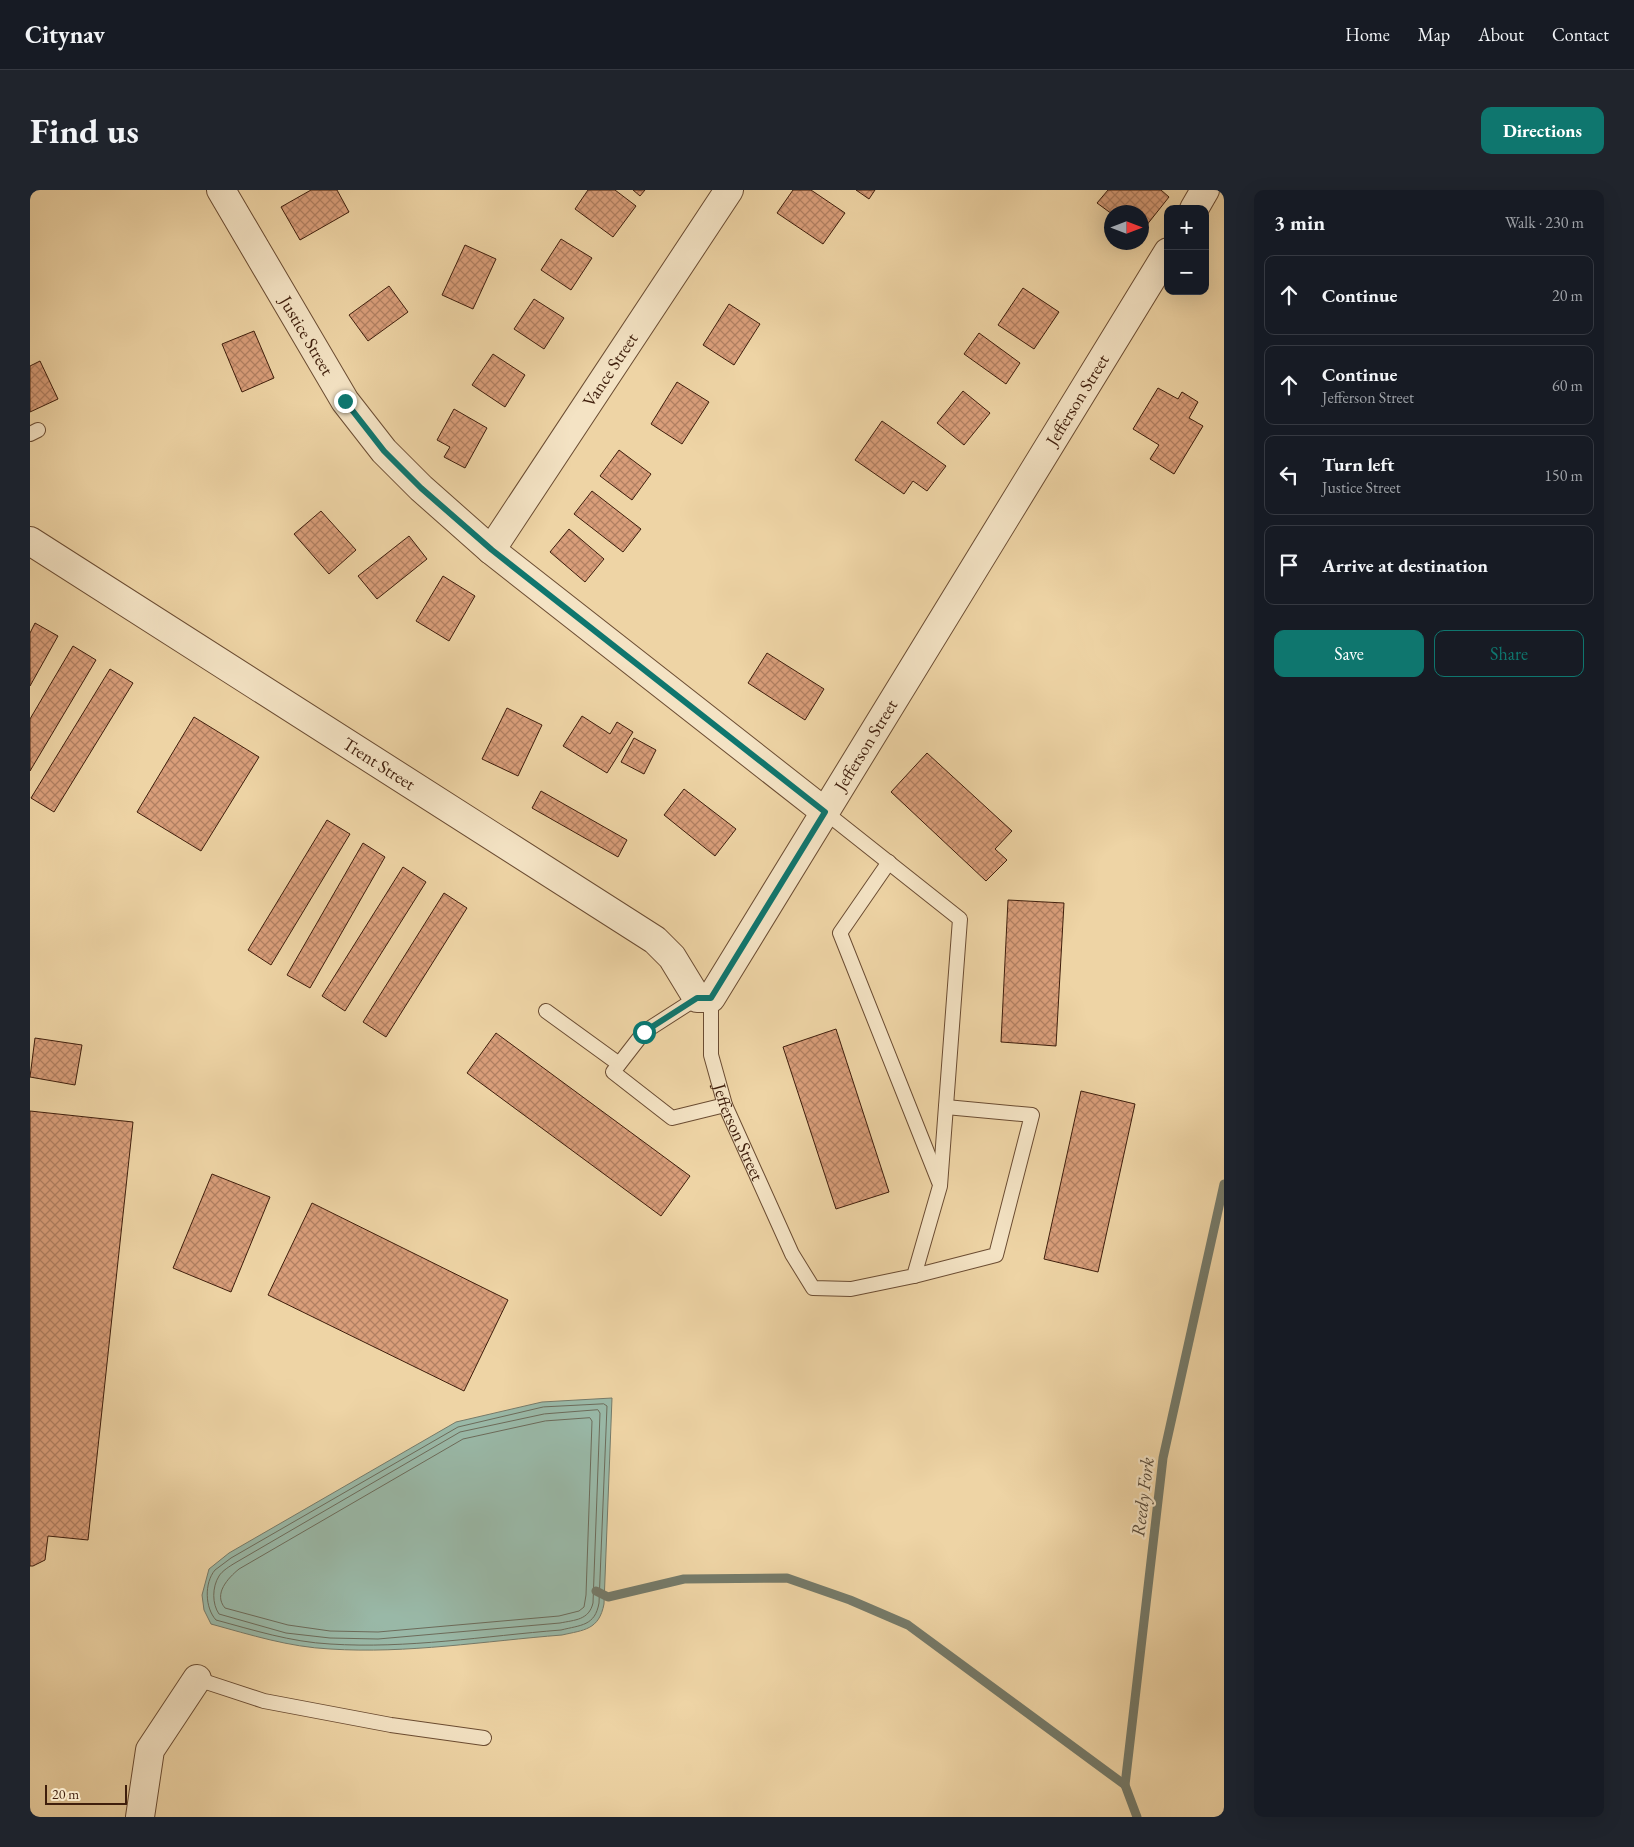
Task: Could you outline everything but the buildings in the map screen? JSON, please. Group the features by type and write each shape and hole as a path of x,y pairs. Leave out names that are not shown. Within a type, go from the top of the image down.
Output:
{"street":[{"name":"Justice Street","path":"221,190 345,401 384,451 421,488 492,550 825,812"},
{"name":"Vance Street","path":"492,550 729,190"},
{"path":"1196,205 1205,190"},
{"name":"Jefferson Street","path":"704,998 825,812 1164,259"},
{"name":"Trent Street","path":"30,541 655,940 672,957 704,998"},
{"path":"140,1817 150,1750 197,1679"}],"lane":[{"path":"825,812 960,919 940,1186 914,1276"},
{"path":"889,862 840,933 940,1186"},
{"path":"704,998 644,1032 613,1072 672,1118 724,1106"},
{"name":"Jefferson Street","path":"704,998 711,1055 724,1106 792,1254 813,1288 851,1289 914,1276"},
{"path":"546,1011 619,1064"},
{"path":"914,1276 996,1255 1032,1116 946,1107"},
{"path":"197,1679 264,1701 391,1725 484,1738"}],"water":[{"path":"612,1398 604,1604 598,1619 584,1630 562,1635 446,1646 359,1650 300,1646 211,1624 204,1610 202,1595 209,1569 229,1553 456,1422 542,1402"}],"waterway":[{"name":"Reedy Fork","path":"1137,1817 1125,1785 1163,1458 1224,1184"},
{"path":"596,1591 608,1597 684,1579 787,1578 850,1600 908,1625 1125,1785"}],"route":[{"path":"345,401 384,451 421,488 492,550 825,812 711,998 697,998 644,1032"}]}
